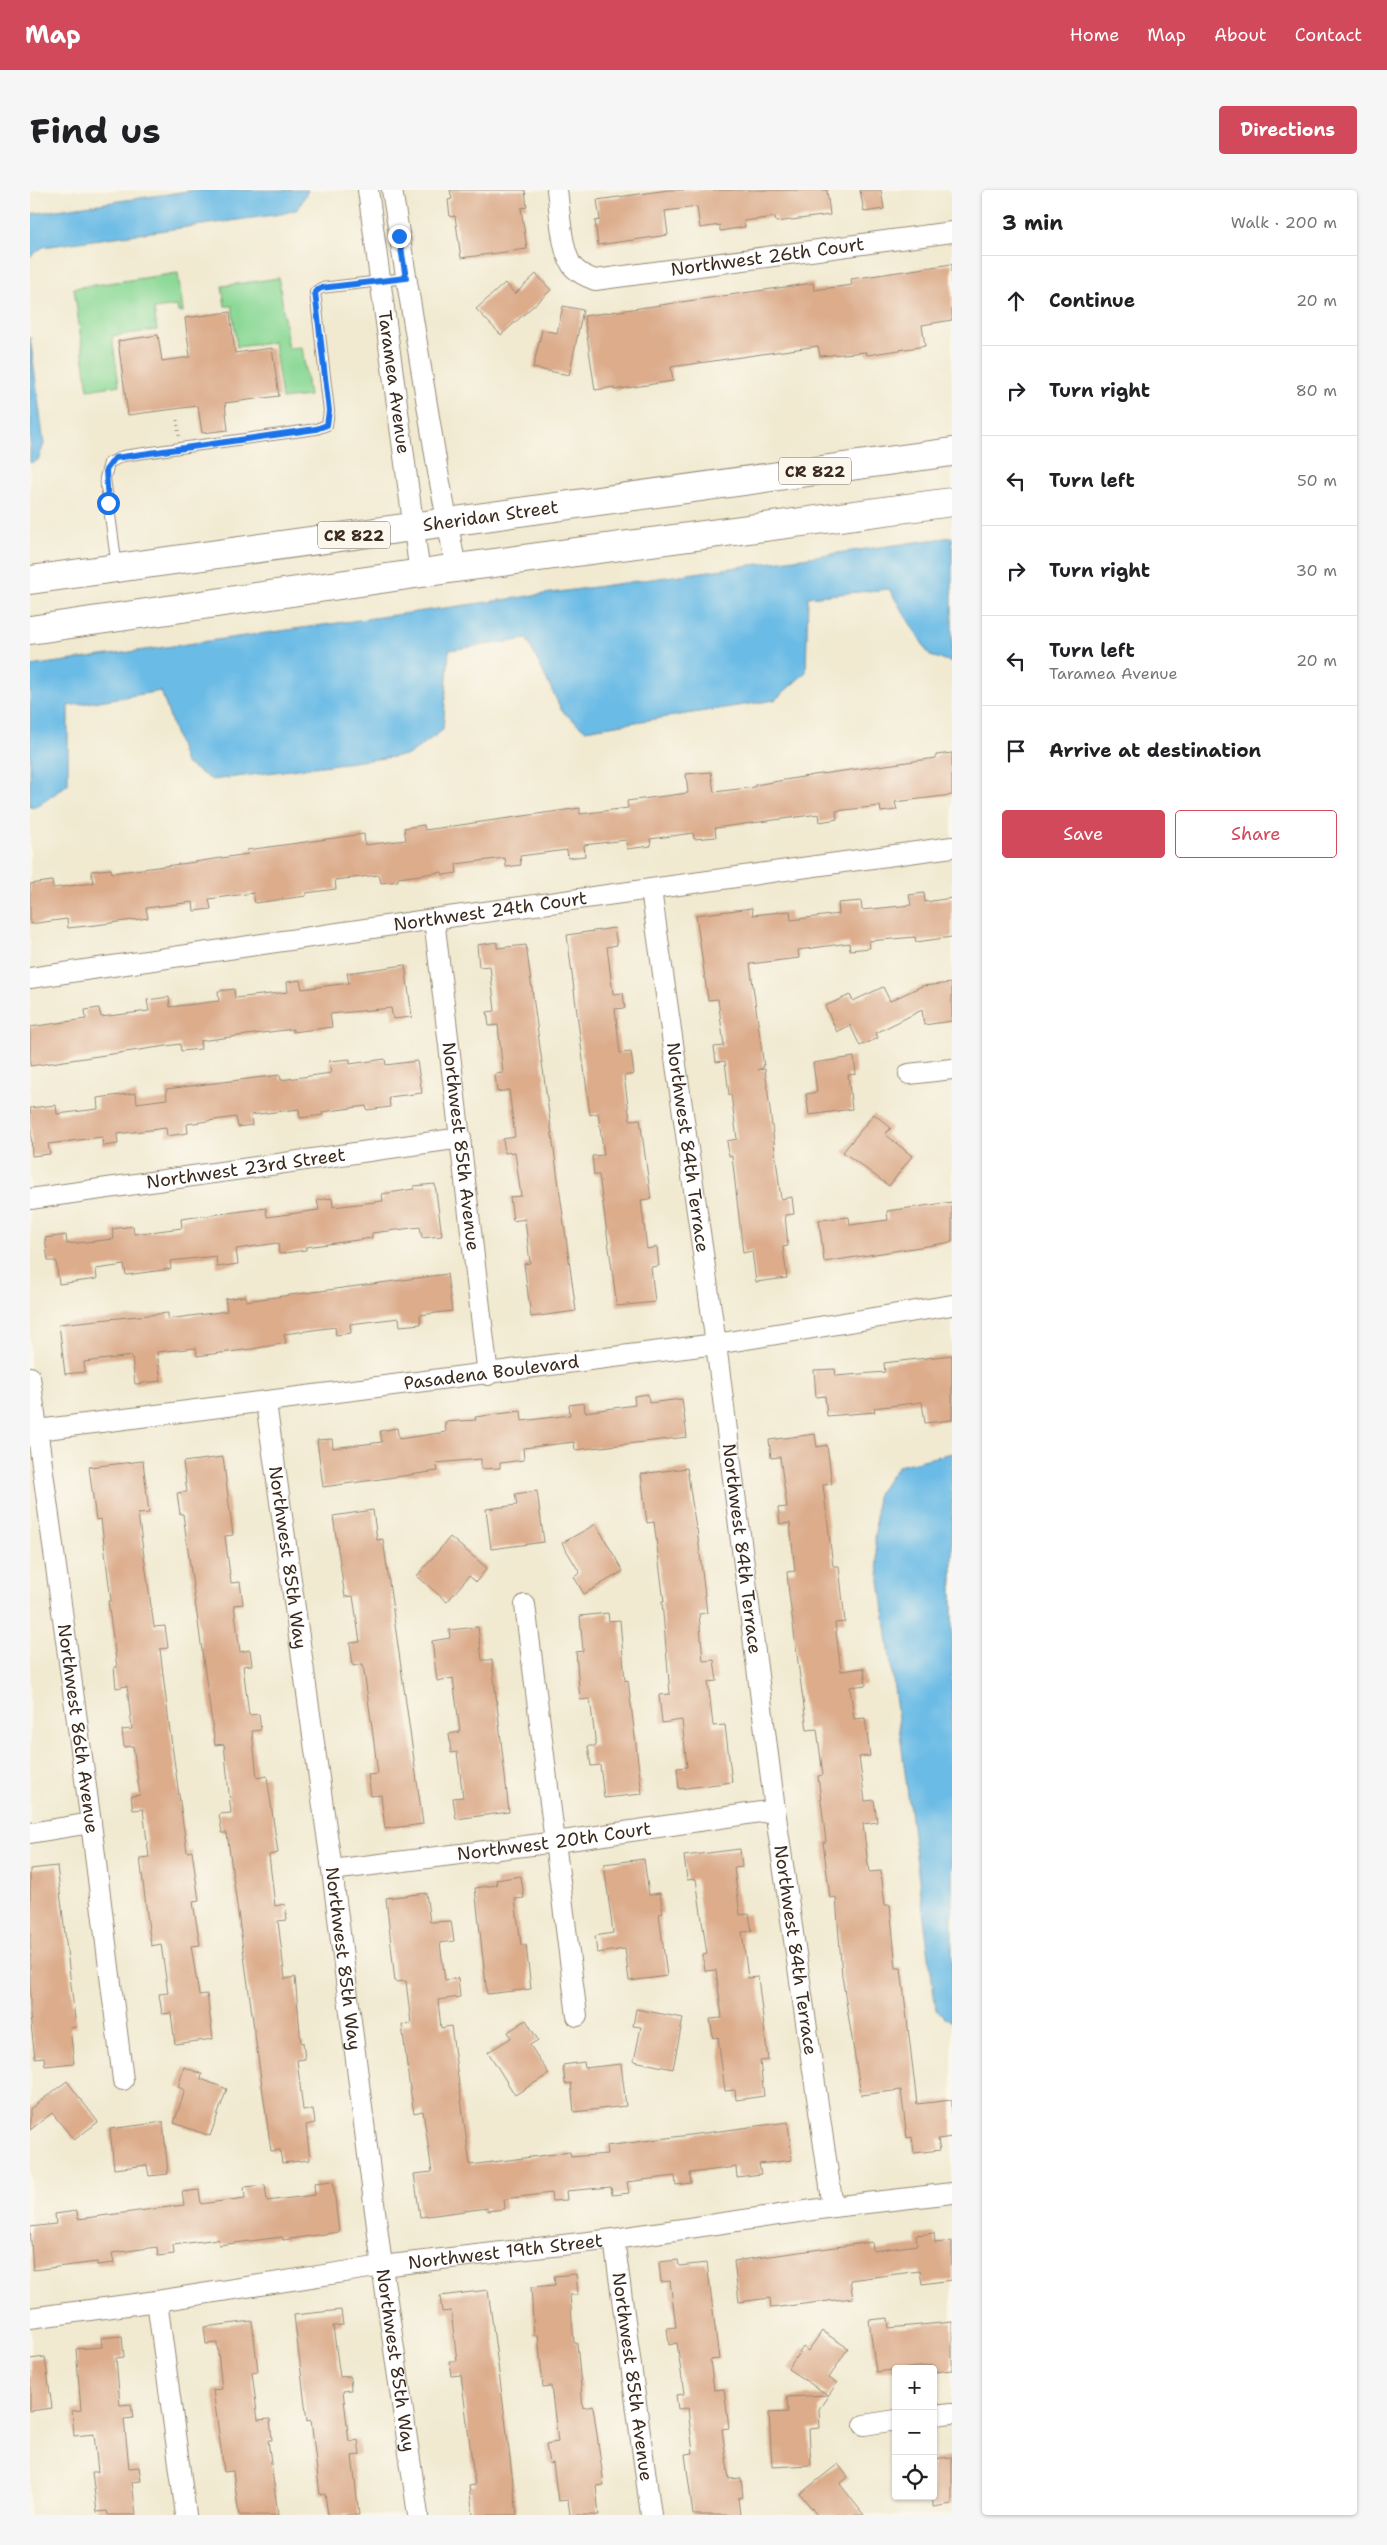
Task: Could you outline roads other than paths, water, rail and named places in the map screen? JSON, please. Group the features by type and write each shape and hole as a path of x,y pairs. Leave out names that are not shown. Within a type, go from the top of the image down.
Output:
{"main road":[{"name":"Sheridan Street","path":"30,580 952,452"},
{"path":"30,630 456,568 952,502"}],"street":[{"name":"Taramea Avenue","path":"368,190 420,574"},
{"name":"Northwest 26th Court","path":"557,190 567,258 574,268 584,276 595,280 952,232"},
{"name":"Taramea Avenue","path":"393,191 406,278 456,568"},
{"name":"Northwest 24th Court","path":"30,978 434,918 651,890 952,847"},
{"name":"Northwest 84th Terrace","path":"651,890 716,1344 775,1810 833,2207"},
{"name":"Northwest 85th Avenue","path":"434,918 488,1375"},
{"path":"909,1074 952,1068"},
{"name":"Northwest 23rd Street","path":"30,1199 461,1138"},
{"name":"Pasadena Boulevard","path":"34,1431 488,1375 716,1344 952,1305"},
{"name":"Northwest 86th Avenue","path":"30,1377 34,1431 91,1824 123,2080"},
{"name":"Northwest 85th Way","path":"266,1403 332,1870 382,2266 418,2515"},
{"path":"525,1604 577,2016"},
{"name":"Northwest 20th Court","path":"332,1870 556,1842 775,1810"},
{"path":"30,1833 91,1824"},
{"name":"Northwest 19th Street","path":"30,2318 157,2301 382,2266 614,2239 833,2207 952,2193"},
{"name":"Northwest 85th Avenue","path":"614,2239 651,2515"},
{"path":"157,2301 186,2515"},
{"path":"937,2414 952,2412"},
{"path":"864,2425 892,2421"}],"lane":[{"path":"117,568 105,478 109,463 123,456 316,429 327,425 329,411 315,292 321,288 406,278"}],"water":[{"path":"195,190 308,190 298,209 281,214 43,247 30,257 30,214"},
{"path":"30,337 44,444 38,460 30,463"},
{"path":"952,537 952,662 930,656 889,589 808,597 806,672 775,700 585,730 562,711 527,639 449,650 443,730 408,755 212,780 185,763 161,691 68,706 68,784 38,806 30,807 30,666"},
{"path":"952,1453 952,2022 936,2010 875,1542 877,1494 898,1466"}]}
